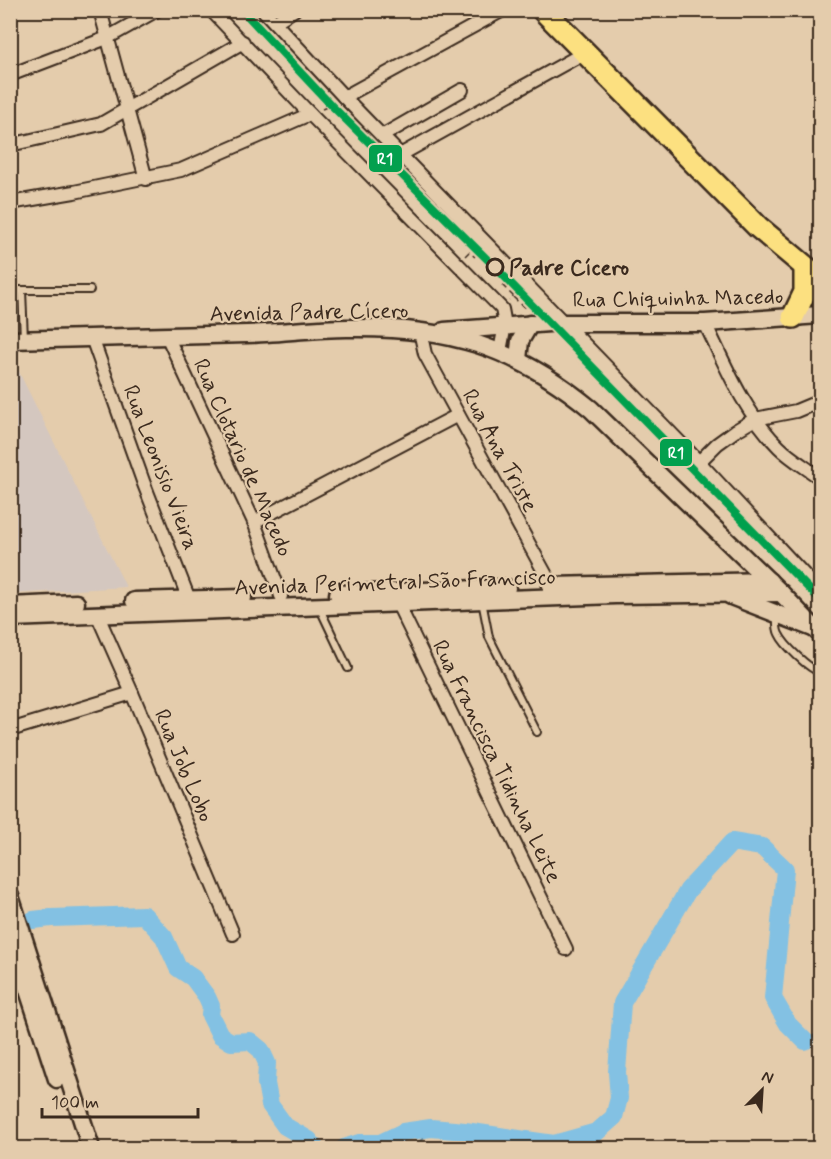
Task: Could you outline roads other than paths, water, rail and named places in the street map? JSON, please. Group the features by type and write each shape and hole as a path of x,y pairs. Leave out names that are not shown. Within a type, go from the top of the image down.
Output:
{"highway":[{"path":"543,10 758,227 813,273 793,317"}],"main road":[{"name":"Rua Chiquinha Macedo","path":"424,331 563,323 705,323 820,315"},
{"path":"518,359 520,341 530,324"},
{"name":"Avenida Padre Cícero","path":"17,339 292,333 345,328 424,331 500,351 563,385 591,409 775,587 818,632"},
{"name":"Avenida Perimetral São Francisco","path":"10,606 318,606 552,586 725,593 775,587"},
{"name":"Avenida Perimetral São Francisco","path":"10,618 97,614 281,596 482,600 614,589 775,587"},
{"path":"725,593 818,632"},
{"path":"10,896 91,1149"},
{"path":"10,934 80,1149"}],"street":[{"path":"100,10 146,179"},
{"path":"10,75 107,38 157,10"},
{"path":"212,10 310,114 502,309 505,325 500,351"},
{"path":"263,10 344,98 699,462 809,580"},
{"path":"275,22 294,10"},
{"path":"344,98 504,10"},
{"path":"10,145 101,124 243,42"},
{"path":"400,155 584,53"},
{"path":"382,136 462,90"},
{"path":"10,203 146,179 181,170 310,114"},
{"path":"705,323 743,401 755,419 780,448 820,478"},
{"name":"Rua Ana Triste","path":"424,331 426,354 552,586"},
{"name":"Rua Clotario de Macedo","path":"166,336 254,522 281,596"},
{"name":"Rua Leonisio Vieira","path":"92,338 144,484 191,605"},
{"path":"699,462 717,444 755,419 796,411 820,401"},
{"path":"254,522 458,415"},
{"name":"Rua Francisca Tidinha Leite","path":"395,598 566,949"},
{"name":"Rua Job Lobo","path":"97,614 233,934"},
{"path":"10,730 132,693"}],"lane":[{"path":"10,290 90,290"},
{"path":"17,339 22,290"},
{"path":"482,600 489,637 537,732"},
{"path":"318,606 348,668"},
{"path":"777,614 778,633 813,670 820,672"}],"waterway":[{"path":"344,1148 359,1143 380,1143 403,1132 431,1128 554,1144 597,1132 614,1117 619,1098 617,1072 622,1003 688,890 732,842 762,847 785,869 773,998 788,1024 805,1041"},
{"path":"33,920 144,915 164,937 178,968 193,978 207,997 211,1006 210,1015 220,1035 231,1042 250,1041 261,1050 267,1063 266,1083 270,1105 285,1126 309,1140 315,1148"},
{"path":"805,1041 820,1033"},
{"path":"416,1148 431,1128"}],"place":[{"name":"Padre Cícero","path":"495,267"}]}
